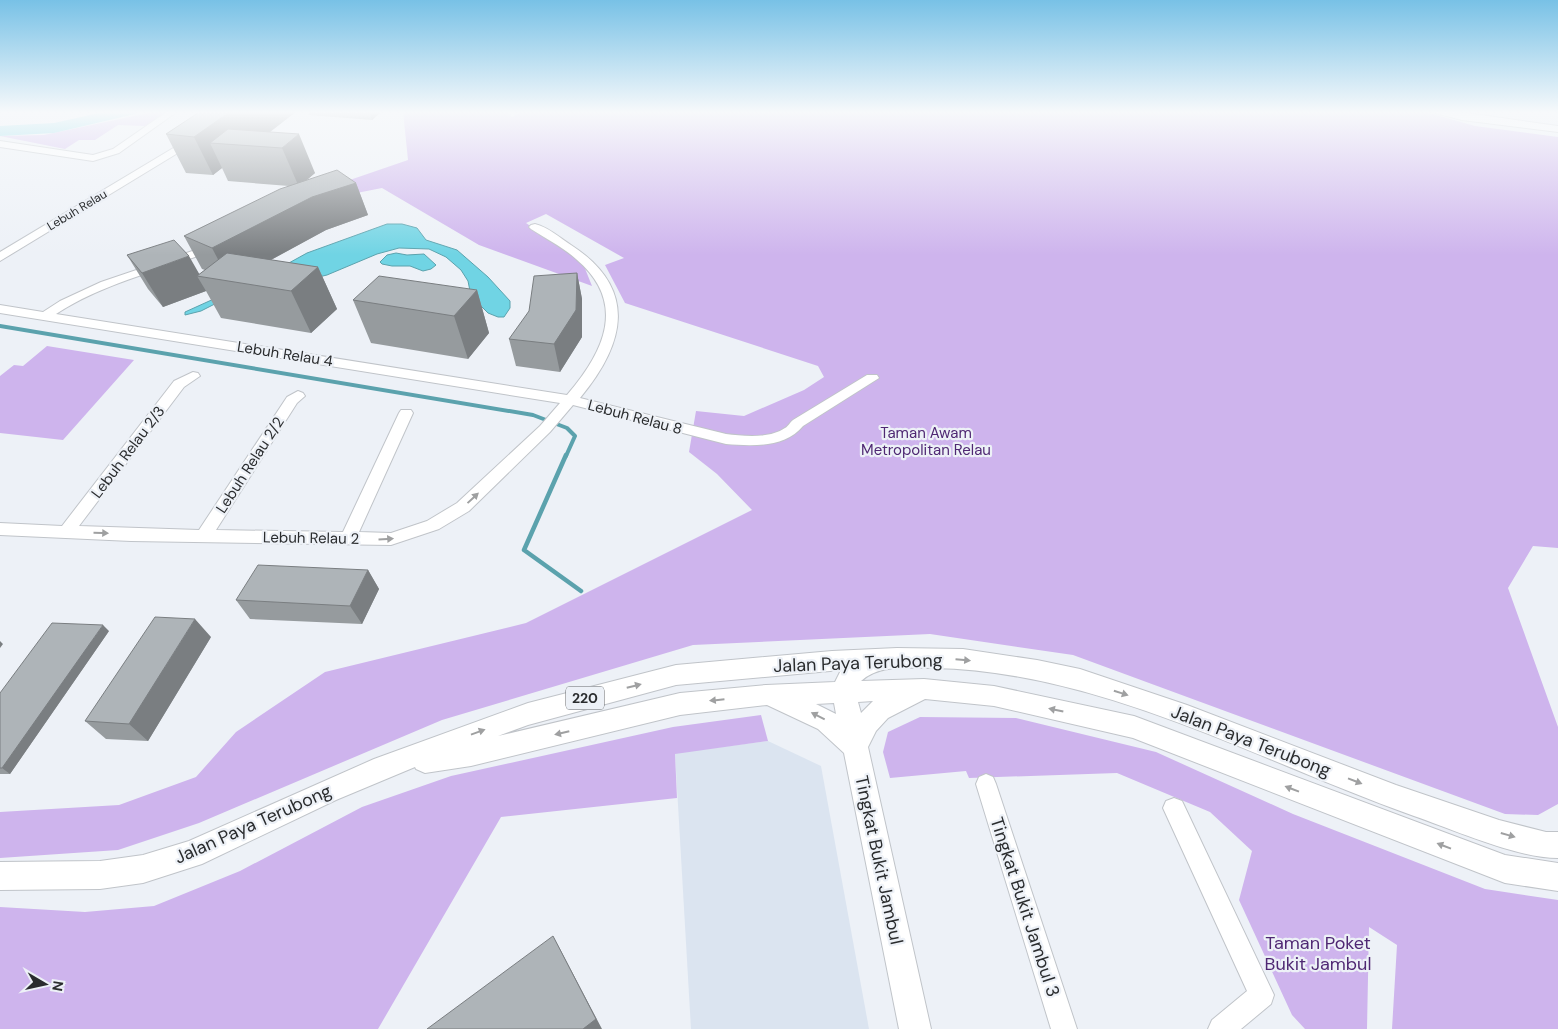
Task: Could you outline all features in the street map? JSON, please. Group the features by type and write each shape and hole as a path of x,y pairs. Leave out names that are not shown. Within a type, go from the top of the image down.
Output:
{"main road":[{"name":"Jalan Paya Terubong","path":"0,876 100,875 143,869 192,854 326,791 383,767 528,714 676,675 795,664 896,658 963,659 1037,670 1080,679 1187,716 1396,797 1499,833 1546,845 1558,845"},
{"path":"795,664 825,675 844,692 847,678 858,669 896,658"},
{"name":"Jalan Paya Terubong","path":"383,767 471,754 680,704 766,695 924,689 994,696 1134,727 1505,870 1558,877"},
{"path":"766,695 802,708 827,721 855,747 867,723 879,710 924,689"},
{"name":"Tingkat Bukit Jambul","path":"844,692 915,1029"}],"street":[{"name":"Lebuh Relau","path":"0,256 160,159"},
{"name":"Lebuh Relau 8","path":"534,226 580,256 589,265 606,288 613,317 611,334 606,348 590,377 570,400 687,431 726,439 748,441 773,438 790,432 798,423 872,378"},
{"path":"45,316 85,292 167,265 227,241"},
{"name":"Lebuh Relau 4","path":"0,309 570,400"},
{"name":"Lebuh Relau 2/3","path":"66,532 179,384 193,376"},
{"name":"Lebuh Relau 2/2","path":"204,536 292,400 298,396"},
{"name":"Lebuh Relau 2","path":"0,529 204,536 391,539 433,525 463,508 549,424 570,400"},
{"path":"348,539 406,413"},
{"name":"Tingkat Bukit Jambul 3","path":"986,784 1064,1029"},
{"path":"1174,808 1262,995 1220,1029"}],"shaded area":[{"path":"768,741 821,766 869,1029 691,1029 675,753"}],"green space":[{"name":"Taman Awam Metropolitan Relau","path":"1558,159 1558,548 1533,546 1508,588 1558,727 1558,804 1538,815 1505,814 1073,655 930,634 693,645 442,720 199,823 118,850 0,858 0,812 119,805 196,777 236,732 325,672 526,623 752,510 717,474 689,452 696,411 744,416 804,390 824,377 818,366 625,303 605,265 624,258 546,214 526,223 582,261 592,286 479,245 382,188 331,198 309,194 408,160"},
{"path":"47,346 134,360 63,440 0,433 0,376 14,365 23,366"},
{"path":"761,715 768,741 675,754 677,798 501,817 378,1029 0,1029 0,907 85,912 154,906 240,871 362,807 451,776 673,727"},
{"name":"Taman Poket Bukit Jambul","path":"920,717 1016,718 1156,752 1293,814 1485,889 1558,900 1558,1029 1392,1029 1397,945 1369,927 1367,1029 1305,1029 1292,1015 1239,900 1252,851 1210,812 1117,773 969,778 966,771 890,778 883,752 888,732"}],"water":[{"path":"387,224 402,224 417,228 426,240 457,250 488,277 510,301 510,308 504,317 488,313 471,296 468,281 461,270 446,257 429,249 399,248 377,254 327,275 302,281 250,286 201,311 185,315 185,312 269,274 307,253"},
{"path":"396,253 407,255 424,254 436,265 431,269 423,271 410,266 392,266 380,262 387,255"}],"building":[{"path":"337,170 356,183 312,197 212,248 184,236 280,189"},
{"path":"174,240 189,256 142,273 127,255"},
{"path":"227,253 318,267 291,291 197,276"},
{"path":"577,273 576,310 554,344 509,339 529,311 534,276"},
{"path":"379,276 477,290 454,316 353,300"},
{"path":"258,565 368,570 350,606 236,600"},
{"path":"155,617 195,619 129,724 85,721"},
{"path":"52,623 103,625 2,768 0,768 0,693"},
{"path":"553,936 596,1019 583,1029 427,1029"}],"waterway":[{"path":"0,326 533,415 567,428 575,436 566,456"},
{"path":"566,455 524,550 581,591"}]}
